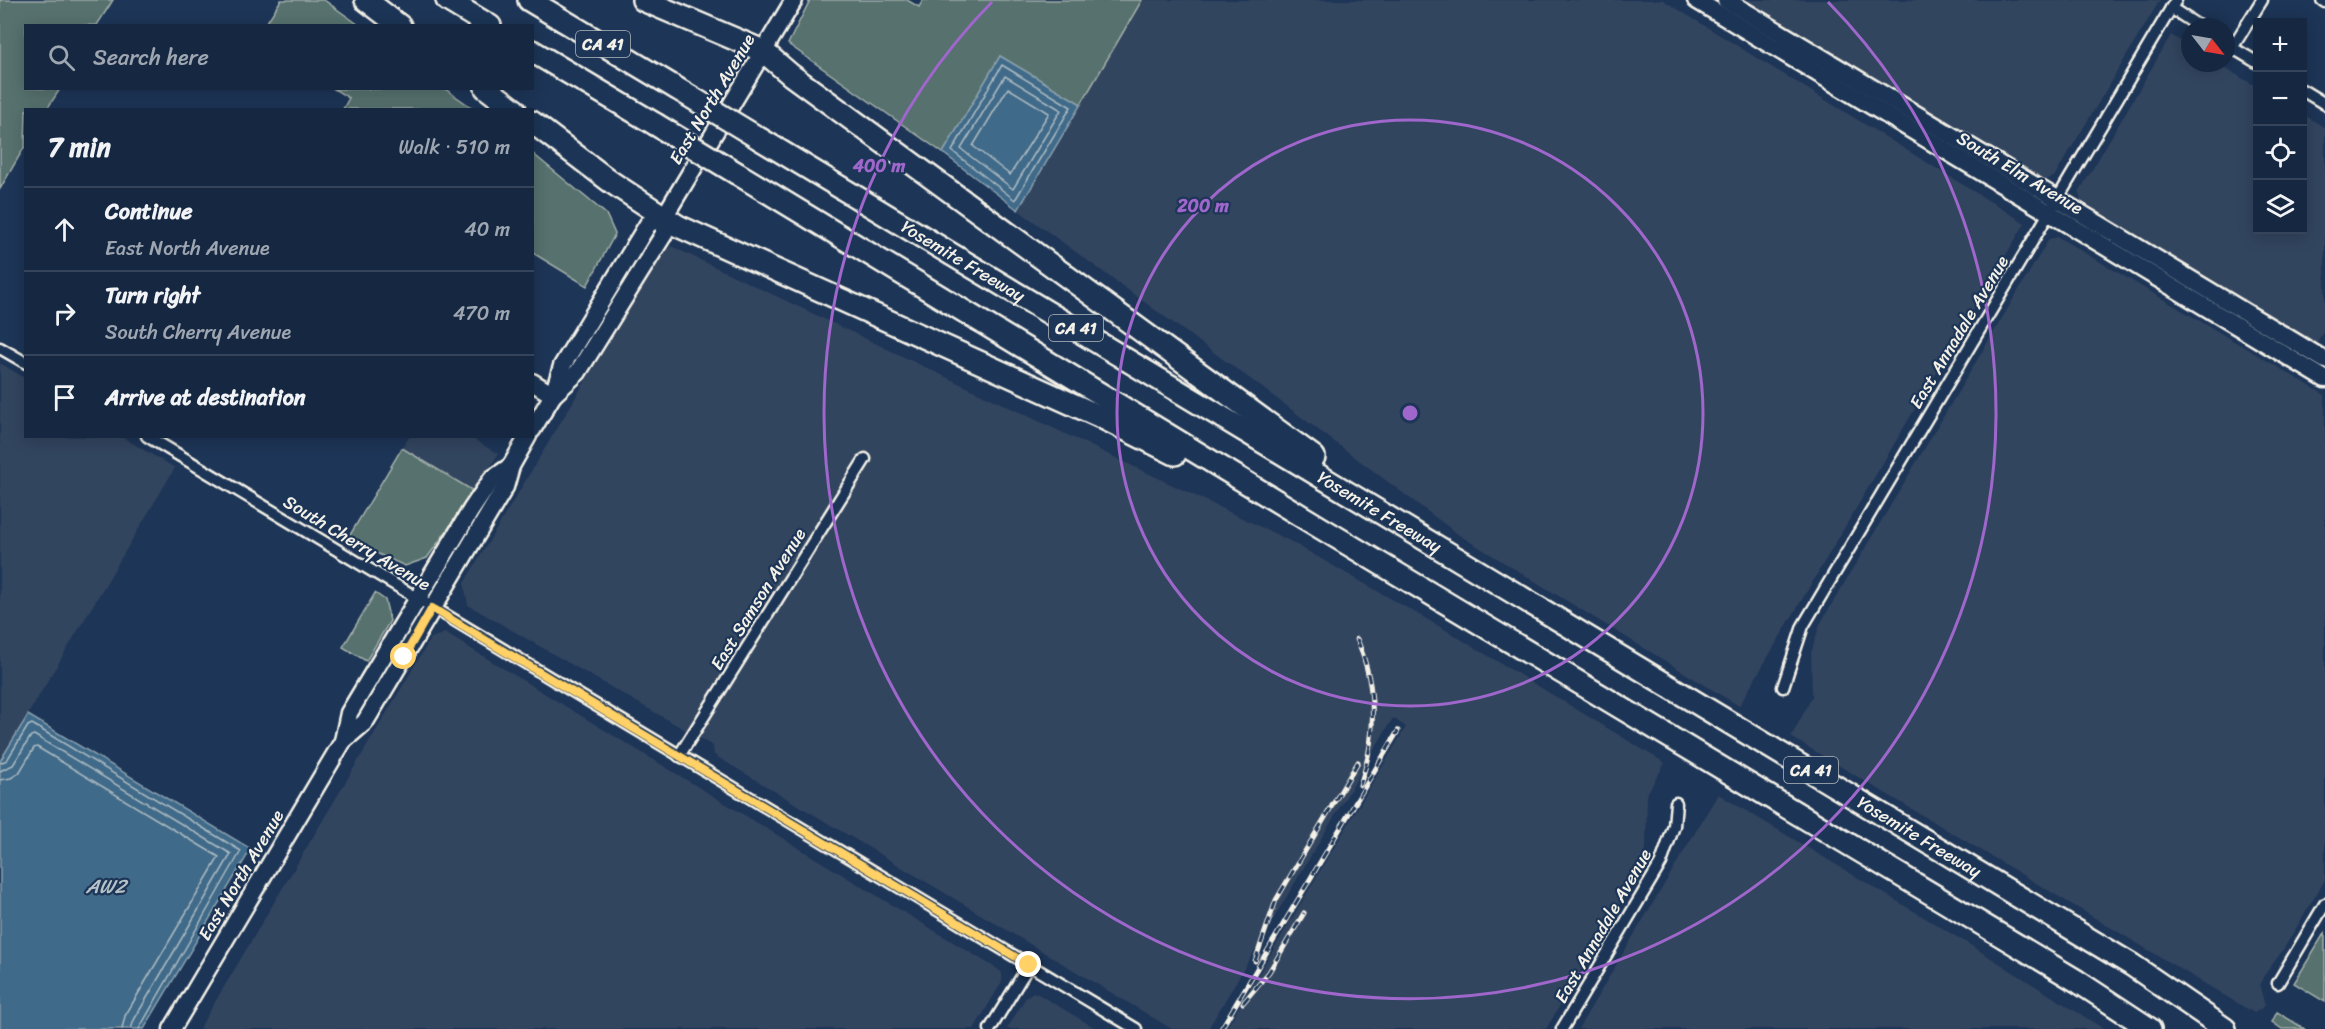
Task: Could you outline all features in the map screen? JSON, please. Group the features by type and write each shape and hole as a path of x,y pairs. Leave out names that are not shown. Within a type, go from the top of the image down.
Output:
{"highway":[{"path":"366,0 397,24"},
{"path":"447,0 487,24"},
{"name":"Yosemite Freeway","path":"530,0 2132,965 2225,1029"},
{"path":"643,0 763,51 800,82 1287,437 1393,518"},
{"name":"CA 41","path":"534,52 2077,981 2151,1029"},
{"path":"489,90 512,108"},
{"path":"534,124 611,182 664,217 1103,418 1321,528"}],"street":[{"name":"East North Avenue","path":"534,427 553,395 562,366 648,224 664,217 794,0"},
{"name":"South Elm Avenue","path":"1696,0 2053,207 2325,360"},
{"name":"South Elm Avenue","path":"1726,0 2325,379"},
{"path":"2235,38 2262,0"},
{"name":"East Annadale Avenue","path":"1783,687 1803,626 2174,4"},
{"path":"2174,4 2190,18"},
{"path":"2235,50 2253,60"},
{"path":"2307,93 2325,104"},
{"path":"0,348 24,362"},
{"path":"534,383 553,395"},
{"name":"South Cherry Avenue","path":"150,438 1136,1029"},
{"name":"East North Avenue","path":"172,1029 343,741 365,722 505,487 511,466 527,438"},
{"name":"East Samson Avenue","path":"679,756 865,459"},
{"name":"East North Avenue","path":"343,741 349,713 417,599 492,479 511,466"},
{"name":"East Annadale Avenue","path":"1562,1029 1661,863 1674,826 1676,803"},
{"path":"2278,983 2325,904"},
{"path":"990,1029 1029,965"}],"shaded area":[{"path":"1142,0 1663,0 2025,223 1739,706 1459,535 1018,210"},
{"path":"1741,0 2160,0 2054,177 2045,180"},
{"path":"2171,35 2181,41 2181,72 2232,72 2253,85 2253,234 2307,234 2307,117 2325,128 2325,329 2315,345 2129,233 2081,201 2079,192"},
{"path":"2058,237 2325,395 2325,880 2283,950 2263,977 2260,987 2265,1006 2254,1013 1791,737 1812,697 1811,653 1820,624 2049,239"},
{"path":"671,246 1288,540 1444,629 1665,763 1647,794 1646,850 1639,872 1546,1029 1226,1029 1406,727 1393,718 1208,1029 1172,1029 714,755 713,746 468,605 464,583 663,252"},
{"path":"0,363 24,377 24,438 124,438 175,468 0,761"},
{"path":"408,438 472,438 498,454 475,492 402,448"},
{"path":"445,633 999,970 1002,973 1002,982 974,1029 199,1029 431,638"},
{"path":"1718,794 1967,943 2104,1029 1578,1029"},
{"path":"1033,992 1097,1029 1007,1029 1026,997"}],"green space":[{"path":"0,0 113,0 98,24 24,24 24,90 59,90 48,108 24,108 24,148 0,189"},
{"path":"281,0 324,0 358,24 266,24"},
{"path":"810,0 907,0 919,7 923,0 1142,0 1081,104 1000,56 943,153 788,44"},
{"path":"336,90 446,90 473,108 344,108 349,98"},
{"path":"534,155 606,214 615,234 587,286 534,254"},
{"path":"402,448 475,492 427,558 405,566 347,540"},
{"path":"375,593 385,600 390,621 366,661 343,647"},
{"path":"2325,932 2325,1002 2294,983"},
{"path":"2277,1012 2305,1029 2282,1029 2272,1022"}],"water":[{"path":"1000,56 1081,104 1018,210 943,153"},
{"name":"AW2","path":"28,715 251,849 144,1029 0,1029 0,761"}],"railway":[{"path":"1357,639 1368,675 1372,712 1370,748 1360,785"},
{"path":"1221,1029 1398,731"},
{"path":"1255,961 1276,900 1358,762"},
{"path":"1243,1003 1269,972 1304,913"}],"route":[{"path":"404,657 432,608 1029,965"}]}
